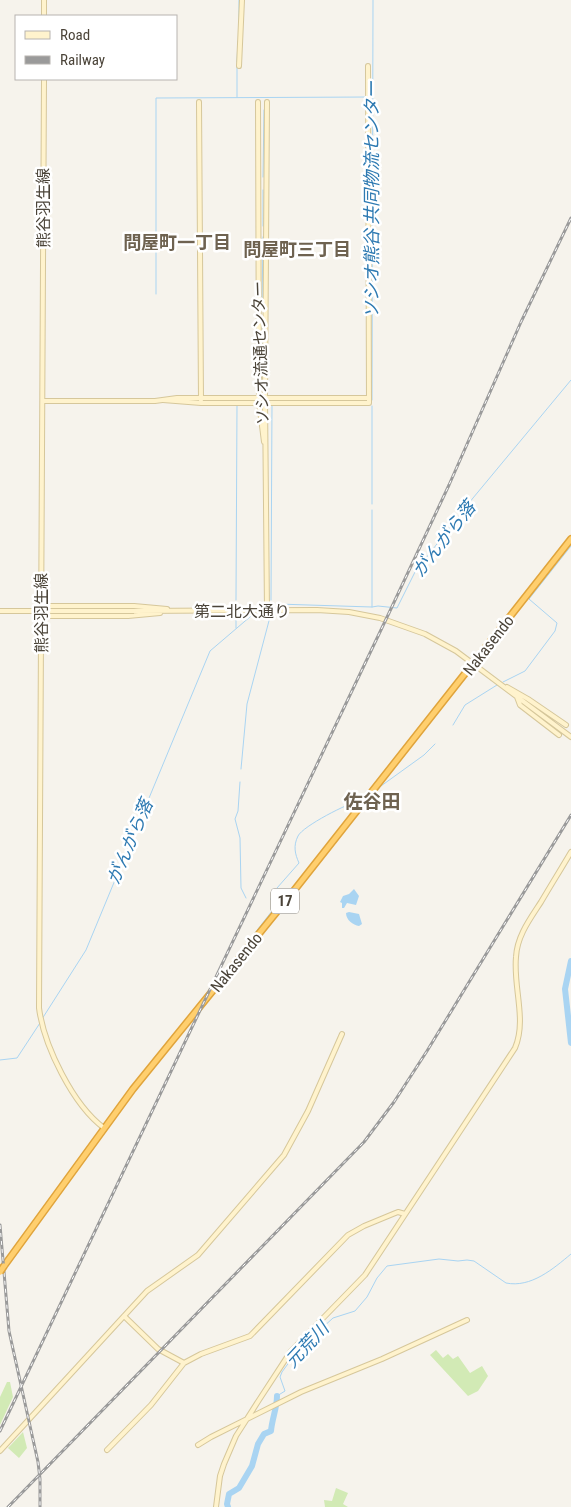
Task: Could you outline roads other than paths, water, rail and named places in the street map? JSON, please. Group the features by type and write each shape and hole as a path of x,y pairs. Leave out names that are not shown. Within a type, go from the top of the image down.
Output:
{"highway":[{"name":"Nakasendo","path":"0,1272 133,1089 296,888 571,539"}],"street":[{"path":"44,0 44,15"},
{"path":"239,66 242,0"},
{"path":"266,400 369,403 368,66"},
{"name":"熊谷羽生線","path":"44,80 40,1018 51,1053 62,1074 91,1117 104,1128"},
{"path":"199,102 201,400"},
{"name":"ソシオ流通センター","path":"258,102 259,400 266,454"},
{"path":"267,102 267,611"},
{"path":"43,401 163,400 177,398 266,400 369,398"},
{"path":"42,606 134,606 204,611"},
{"name":"第二北大通り","path":"0,611 338,611 372,616 430,636 456,651 498,683"},
{"path":"42,616 136,616 182,611"},
{"path":"498,683 571,737"},
{"path":"498,683 528,698 566,725"},
{"path":"517,697 520,705 559,735"},
{"path":"216,1507 220,1476 236,1436 291,1351 358,1284 515,1048 520,1037 515,973 519,939 571,852"},
{"path":"0,1451 147,1291 198,1256 284,1155 309,1110 342,1034"},
{"path":"107,1450 151,1405 184,1363 201,1354 250,1336 333,1249 354,1230 398,1212 405,1214"},
{"path":"124,1316 158,1349 184,1363"},
{"path":"198,1445 301,1392 382,1359 467,1320"}],"water":[{"path":"354,889 359,896 356,905 347,903 342,908 342,903 340,902 343,896 349,894"},
{"path":"346,913 359,914 362,924 359,926 350,922 346,916"}],"waterway":[{"path":"239,0 239,32"},
{"name":"ソシオ熊谷 共同物流センター","path":"372,400 373,0"},
{"path":"237,62 238,41"},
{"path":"237,66 237,97"},
{"path":"156,294 156,98 373,97"},
{"path":"263,177 264,110"},
{"path":"263,190 263,226"},
{"path":"262,308 263,237"},
{"path":"262,321 262,386"},
{"name":"がんがら落","path":"277,604 397,608 415,572 473,498 571,380"},
{"path":"271,600 272,403"},
{"path":"236,600 237,404"},
{"path":"372,406 372,504"},
{"path":"372,510 372,607"},
{"path":"503,682 525,671 555,631 557,623 529,599 571,546"},
{"path":"236,614 236,628"},
{"name":"がんがら落","path":"42,1019 86,950 210,651 251,616"},
{"path":"241,769 247,704 270,617"},
{"path":"453,725 465,705 497,685"},
{"path":"369,799 381,786 424,755 435,744"},
{"path":"240,782 238,811 235,819 240,838 241,888 246,898"},
{"path":"240,952 272,911 274,906 271,899 277,888 299,863 295,850 298,836 308,827 326,816 359,801"},
{"name":"元荒川","path":"571,961 565,989 571,1043"},
{"name":"がんがら落","path":"0,1060 17,1058 40,1023"},
{"name":"元荒川","path":"277,1396 285,1391 280,1377 282,1372 298,1350 333,1318 355,1311 367,1297 377,1278 387,1266 439,1259 467,1260 474,1261 506,1283 515,1284 524,1283 541,1276 571,1254"},
{"name":"元荒川","path":"228,1507 229,1494 239,1488 252,1466 258,1444 264,1434 271,1431 277,1396"}],"railway":[{"path":"0,1431 389,613 449,485 521,322 571,218"},
{"path":"8,1507 364,1142 394,1102 427,1051 571,815"},
{"path":"0,1225 9,1331 38,1462 40,1507"}],"district":[{"name":"問屋町一丁目","path":"177,243"},
{"name":"問屋町三丁目","path":"297,250"},
{"name":"佐谷田","path":"372,801"}]}
